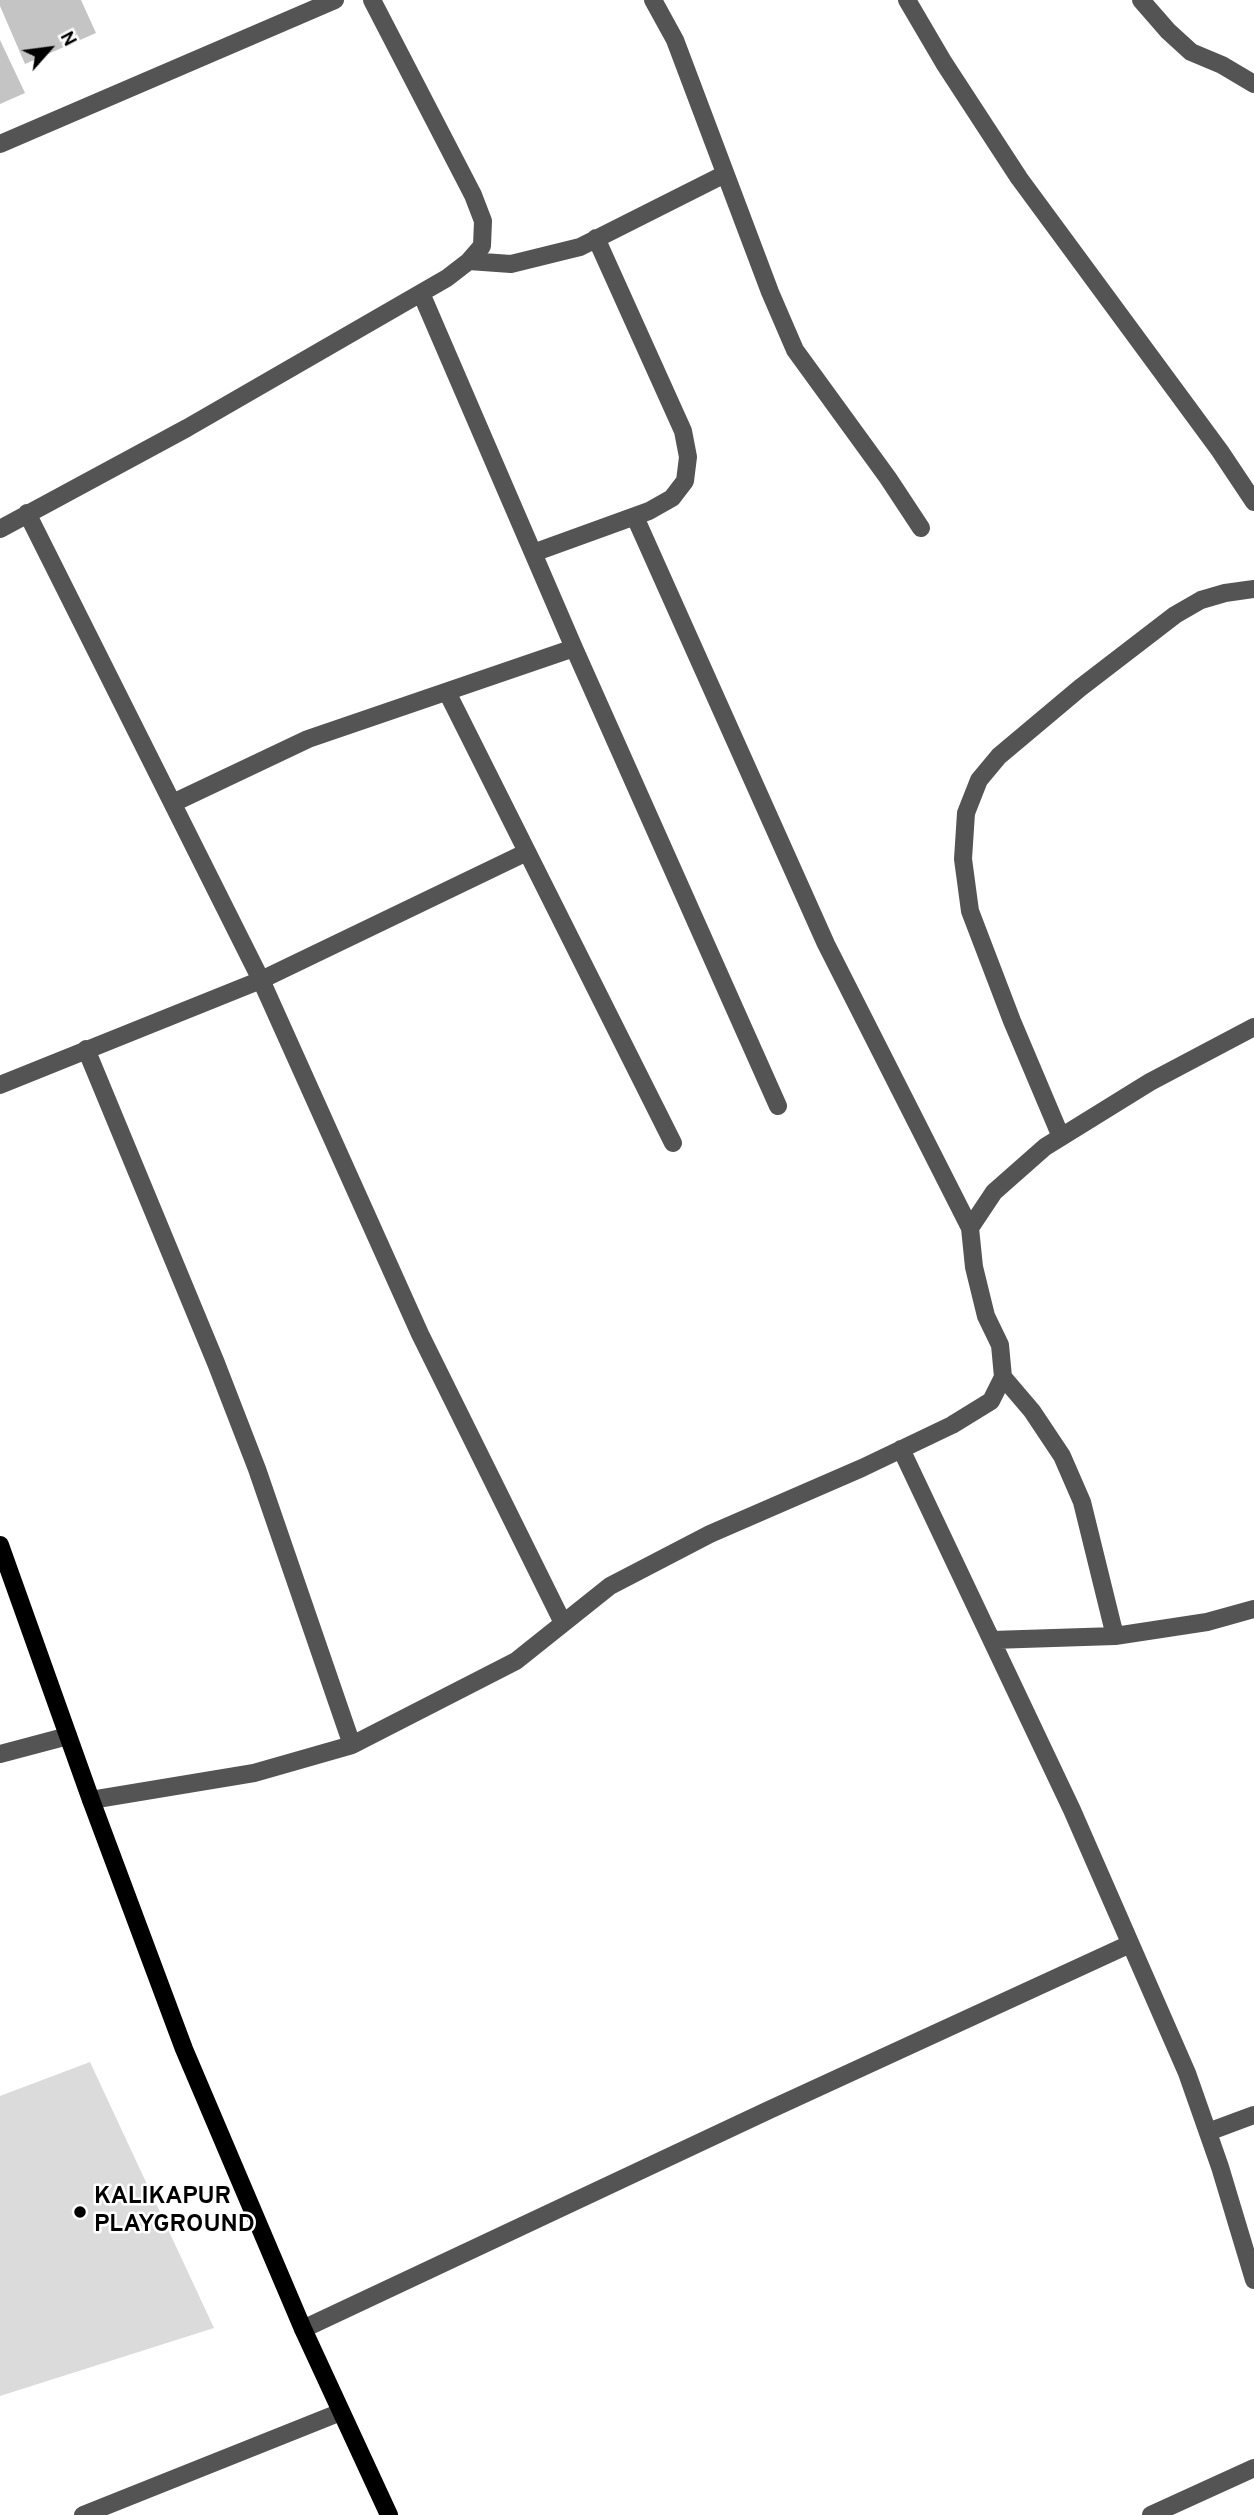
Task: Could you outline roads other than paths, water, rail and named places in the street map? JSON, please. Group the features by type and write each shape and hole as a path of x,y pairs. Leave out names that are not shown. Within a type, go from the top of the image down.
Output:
{"main road":[{"path":"0,1545 184,2049 303,2329 389,2515"}],"street":[{"path":"0,144 335,0"},
{"path":"0,529 187,428 447,278 469,261 481,246 484,221 372,0"},
{"path":"653,0 676,40 725,174 795,349 817,384 861,440 921,528"},
{"path":"907,0 1018,178 1179,395 1254,502"},
{"path":"1141,0 1191,52 1222,65 1254,84"},
{"path":"469,261 511,264 580,247 725,174"},
{"path":"533,553 635,517 672,498 685,481 688,457 683,431 596,238"},
{"path":"421,293 778,1106"},
{"path":"27,513 261,980 420,1334 563,1623"},
{"path":"91,1800 254,1773 352,1745 516,1661 610,1586 710,1534 952,1425 991,1401 1003,1377 1000,1345 986,1316 974,1267 970,1228 826,944 635,517"},
{"path":"1062,1138 1012,1021 970,911 963,859 966,813 979,780 999,756 1080,688 1175,615 1201,600 1254,589"},
{"path":"173,803 308,739 575,648"},
{"path":"447,692 673,1143"},
{"path":"0,1085 261,980 527,852"},
{"path":"970,1228 994,1192 1045,1147 1150,1082 1254,1027"},
{"path":"86,1049 257,1469 352,1745"},
{"path":"1003,1377 1032,1411 1067,1468 1082,1502 1115,1636"},
{"path":"901,1449 1072,1810 1187,2073 1254,2280"},
{"path":"992,1640 1115,1636 1207,1622 1254,1609"},
{"path":"0,1754 68,1736"},
{"path":"303,2329 1130,1944"},
{"path":"1208,2132 1254,2115"},
{"path":"83,2515 341,2412"},
{"path":"1151,2515 1254,2468"}],"place":[{"name":"KALIKAPUR PLAYGROUND","path":"80,2212"}]}
